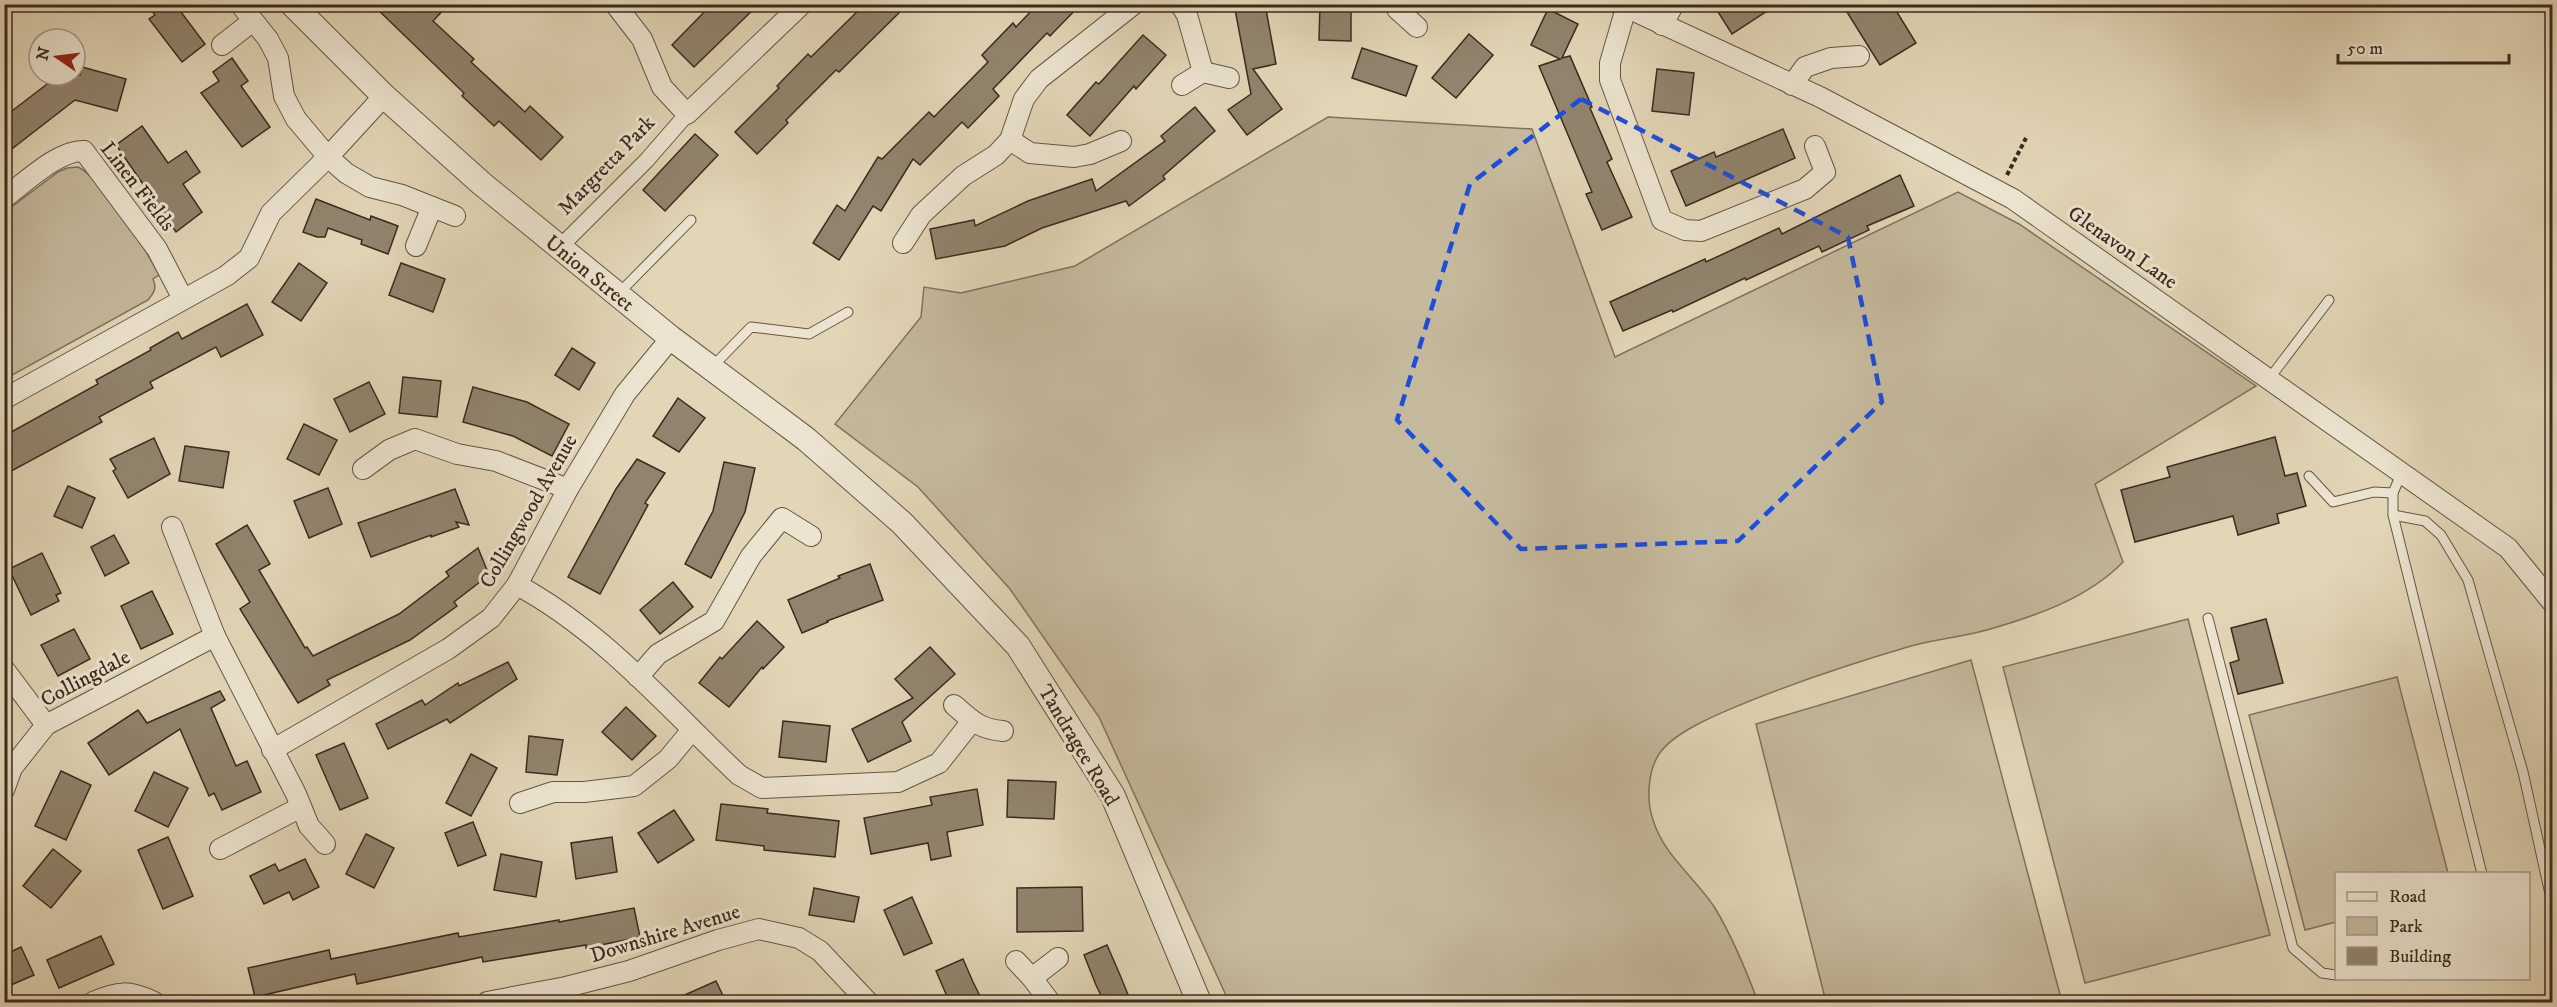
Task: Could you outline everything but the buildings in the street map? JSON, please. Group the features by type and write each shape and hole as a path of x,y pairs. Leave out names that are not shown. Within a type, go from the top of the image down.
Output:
{"street":[{"path":"240,4 268,39 278,58 284,96 296,119 328,157 346,173 370,187 402,195 455,216"},
{"name":"Union Street","path":"292,4 384,96 558,249 806,440 902,523"},
{"name":"Margretta Park","path":"615,4 642,39 662,87 687,114"},
{"name":"Margretta Park","path":"558,249 646,161 687,114 802,4"},
{"path":"903,243 921,215 963,176 996,155 1010,140 1024,99 1039,79 1134,4"},
{"path":"1180,4 1187,15 1203,72"},
{"path":"1398,4 1397,9 1417,27"},
{"path":"1662,25 1674,4"},
{"path":"1623,6 1610,63 1610,80 1662,220 1685,230 1701,231 1805,189 1825,172 1815,146"},
{"name":"Glenavon Lane","path":"1623,6 1792,85 2013,199 2508,548 2553,602"},
{"path":"222,45 253,21"},
{"path":"1792,85 1805,66 1831,58 1859,56"},
{"path":"1182,85 1203,72 1229,78"},
{"path":"4,399 226,276 249,258 271,213 328,157 384,96"},
{"path":"1010,140 1030,153 1074,157 1090,154 1121,141"},
{"name":"Linen Fields","path":"4,198 63,154 84,151 157,249 183,298"},
{"path":"416,246 432,207"},
{"name":"Collingwood Avenue","path":"272,750 448,649 491,618 517,585 568,489 625,394 671,338"},
{"path":"363,469 389,450 415,439 457,454 496,461 568,489"},
{"path":"638,677 658,654 714,621 751,556 782,518 811,536"},
{"name":"Tandragee Road","path":"902,523 1018,646 1113,796 1199,1002"},
{"path":"172,527 215,636 309,826 325,844"},
{"path":"517,585 541,598 609,651 739,775 762,788 898,782 939,763 972,721"},
{"name":"Collingdale","path":"4,790 12,768 46,725 215,636"},
{"path":"4,669 46,725"},
{"path":"954,705 972,721 987,730 1003,731"},
{"path":"520,803 553,792 584,792 634,786 668,759 692,730"},
{"path":"220,849 301,807"},
{"name":"Downshire Avenue","path":"487,1002 569,995 718,940 759,929 799,938 820,951 868,1002"},
{"path":"1032,978 1058,958"},
{"path":"1016,961 1050,1002"},
{"path":"93,1002 105,997 134,992 154,1002"}],"lane":[{"path":"617,295 691,220"},
{"path":"2269,379 2329,300"},
{"path":"711,368 751,327 809,334 848,312"},
{"path":"2402,472 2393,493 2393,515 2482,872"},
{"path":"2309,476 2333,502 2374,492 2393,493"},
{"path":"2393,515 2425,520 2441,535 2468,580 2523,772 2553,903"},
{"path":"2208,618 2293,948 2322,974 2335,975"}],"path":[{"path":"1997,190 2012,168 2026,138"}],"highlighted area":[{"path":"1581,99 1848,237 1882,402 1738,541 1521,549 1397,420 1470,184"}],"green space":[{"path":"1328,117 1532,129 1615,357 1958,192 2019,224 2256,386 2095,484 2123,562 2109,575 2077,596 2023,619 1978,632 1911,646 1825,673 1761,697 1685,731 1659,754 1650,777 1649,795 1651,812 1658,833 1672,855 1715,908 1739,954 1758,1002 1229,1002 1099,717 1010,589 918,487 835,424 921,317 924,287 961,293 1075,266"},
{"path":"78,167 88,174 111,199 144,249 159,275 153,279 154,290 148,300 5,379 5,212 58,172"},
{"path":"2188,619 2270,935 2085,983 2003,667"},
{"path":"1971,660 2062,1002 1826,1002 1756,724"},
{"path":"2397,677 2448,872 2335,872 2335,922 2305,930 2249,715"}]}
